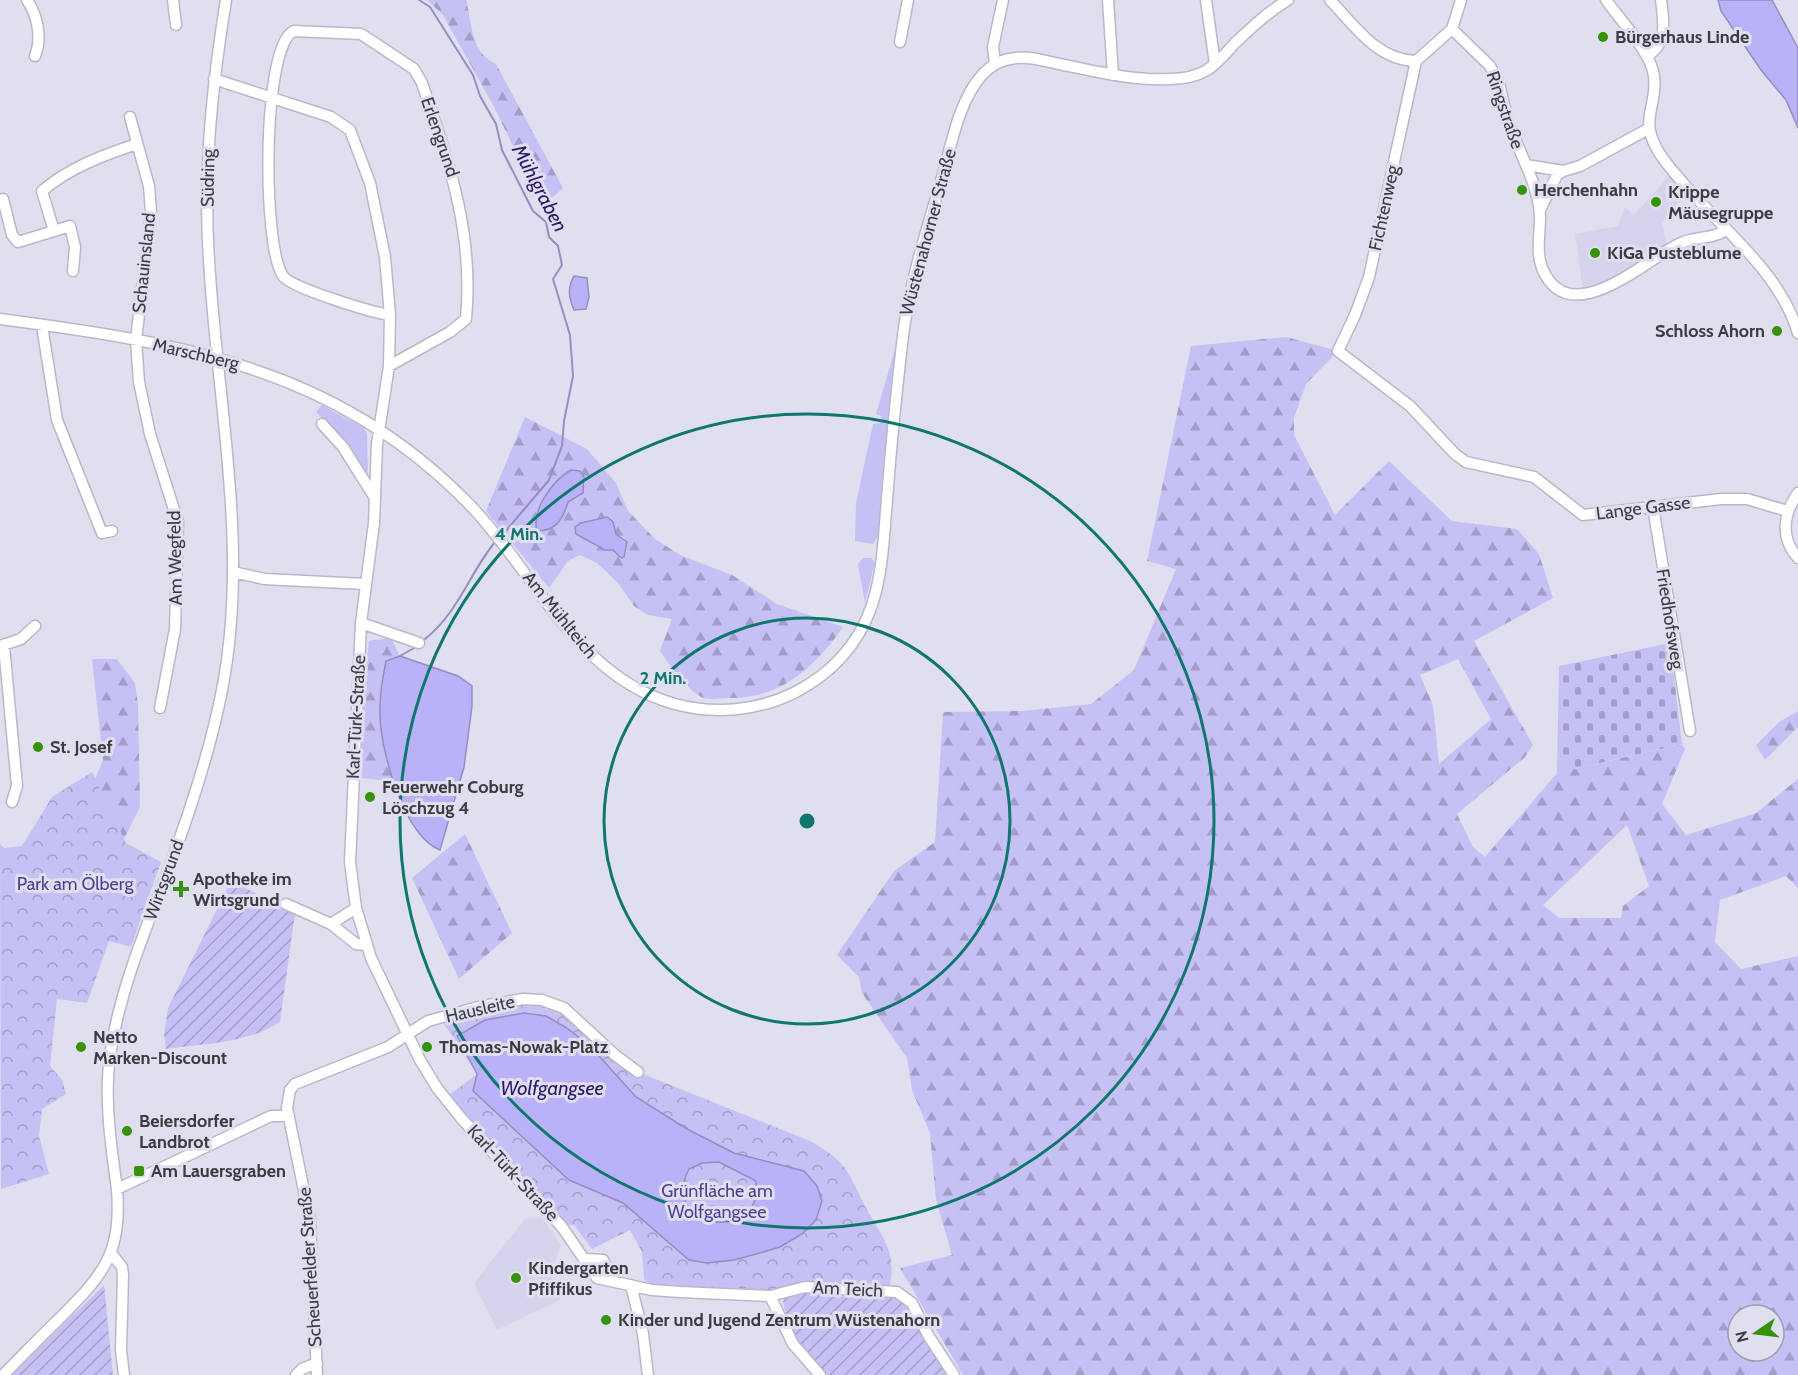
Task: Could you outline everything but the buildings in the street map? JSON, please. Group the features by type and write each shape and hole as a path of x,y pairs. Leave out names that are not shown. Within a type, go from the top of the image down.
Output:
{"street":[{"path":"27,0 38,26 39,41 35,56"},
{"path":"173,0 176,25"},
{"name":"Südring","path":"217,357 208,258 207,182 214,79 226,0"},
{"path":"900,42 909,0"},
{"path":"1003,0 993,47 995,64 1013,58 1027,58 1113,75 1172,79 1203,73 1215,64 1255,23 1288,0"},
{"path":"1108,0 1113,75"},
{"path":"1206,0 1215,64"},
{"path":"1330,0 1375,47 1393,58 1416,61 1452,29 1461,0"},
{"path":"1606,0 1647,57 1654,77 1648,129 1657,149 1670,167 1779,289 1792,312 1798,333"},
{"path":"1647,57 1661,44 1664,17 1661,0"},
{"name":"Ringstraße","path":"1452,29 1490,66 1498,83 1518,151 1526,165 1540,211 1539,244 1542,266 1553,282 1572,294 1600,291 1682,242 1699,236 1719,235 1726,230"},
{"name":"Erlengrund","path":"272,97 285,38 290,32 298,30 361,34 406,62 414,69 422,83 461,208 466,258 466,319 450,332 389,366"},
{"name":"Fichtenweg","path":"1338,351 1369,278 1416,61"},
{"name":"Wüstenahorner Straße","path":"816,681 842,657 863,626 871,608 880,564 907,305 955,132 972,89 983,74 995,64"},
{"name":"Karl-Türk-Straße","path":"214,79 344,123 355,139 379,220 389,285 389,366 380,428 374,523 361,623 350,862 356,908 365,945 420,1060 445,1098 555,1218 586,1259 597,1278 680,1292 770,1296"},
{"path":"272,97 266,177 282,275 287,280 366,311 390,315"},
{"name":"Schauinsland","path":"130,117 149,186 151,212 136,340"},
{"name":"Ringstraße","path":"1540,211 1557,175 1596,159 1648,129"},
{"path":"54,231 42,191 53,182 87,163 137,144"},
{"name":"Ringstraße","path":"1526,165 1563,171"},
{"path":"3,199 12,235 18,242 70,226 75,247 73,271"},
{"name":"Marschberg","path":"0,319 136,340 217,357 297,385 380,428"},
{"path":"42,326 57,420 102,533 112,531"},
{"name":"Am Wegfeld","path":"136,340 142,405 178,522 175,629 160,708"},
{"name":"Lange Gasse","path":"1338,351 1410,405 1455,454 1466,462 1534,477 1583,515 1721,499 1747,499 1787,511"},
{"name":"Wirtsgrund","path":"117,1189 109,1122 108,1091 113,1039 137,952 202,775 222,689 229,646 233,572 232,514 217,357"},
{"path":"322,424 343,447 375,498"},
{"name":"Am Mühlteich","path":"380,428 467,502 488,524 582,646 605,668 633,688 689,708 733,710 788,697 816,681"},
{"path":"1798,493 1787,511 1786,535 1788,544 1798,558"},
{"name":"Friedhofsweg","path":"1653,507 1690,731"},
{"path":"233,572 264,579 365,584"},
{"path":"361,623 419,643"},
{"path":"12,802 17,786 2,646 21,639 35,626"},
{"path":"286,904 331,924 356,944 365,945"},
{"path":"331,924 356,908"},
{"name":"Hausleite","path":"407,1032 428,1021 482,1006 523,999 542,1000 564,1008 615,1055 638,1071"},
{"name":"Scheuerfelder Straße","path":"317,1375 310,1220 289,1116 288,1098 295,1084 388,1047 407,1032"},
{"path":"3,1375 92,1287 111,1253 117,1227 117,1189 271,1116 289,1116"},
{"path":"111,1253 122,1267 123,1275 121,1350 124,1375"},
{"path":"631,1285 643,1334 648,1375"},
{"name":"Am Teich","path":"770,1296 805,1287 897,1292 912,1304 928,1335 954,1375"},
{"path":"770,1296 794,1344 820,1375"},
{"name":"Scheuerfelder Straße","path":"296,1375 302,1369 317,1363"}],"shaded area":[{"path":"1670,175 1686,195 1662,224 1667,245 1624,275 1583,291 1575,234 1618,226 1625,207 1634,215"},
{"name":"Kindergarten Pfiffikus","path":"542,1218 561,1245 551,1273 560,1300 497,1330 474,1283 525,1219"}],"green space":[{"path":"427,0 466,0 477,45 488,59 496,64 563,188 553,197 539,199 493,105 443,15"},
{"path":"1286,337 1338,351 1306,384 1294,418 1294,435 1335,515 1389,461 1452,521 1517,529 1539,554 1553,598 1474,641 1533,745 1524,758 1457,814 1473,847 1485,857 1557,773 1682,744 1685,749 1662,804 1686,835 1756,813 1798,779 1798,888 1786,876 1720,900 1715,942 1741,969 1798,956 1798,1375 963,1375 900,1268 952,1255 936,1200 930,1133 912,1090 907,1058 862,993 859,977 837,955 894,871 935,842 943,712 1022,711 1091,704 1134,670 1176,569 1147,561 1191,346","holes":["1458,659 1491,719 1439,764 1433,705 1420,675","1627,825 1649,886 1623,906 1621,918 1559,918 1543,905"]},
{"path":"896,346 878,536 873,544 855,541 856,503 873,424 880,423 881,416 876,414"},
{"path":"322,405 364,428 367,434 368,476 343,438 316,412"},
{"path":"525,417 587,449 616,483 628,511 655,539 680,555 732,575 777,604 843,627 808,668 780,687 746,697 704,698 685,684 660,651 672,619 648,615 634,606 618,583 597,563 580,555 568,561 549,588 486,511","holes":["580,471 585,484 580,496 568,502 564,514 534,521","607,517 613,522 616,534 624,538 627,552 608,549"]},
{"path":"863,558 871,558 875,562 865,603 858,564"},
{"path":"391,638 400,656 386,662 381,708 384,737 395,782 361,778 364,682 369,641"},
{"path":"1670,643 1682,744 1557,773 1559,666"},
{"path":"92,659 117,659 135,683 138,705 140,807 124,839 90,791 103,760"},
{"path":"1798,711 1798,727 1765,760 1756,745 1779,722"},
{"name":"Park am Ölberg","path":"92,772 126,843 161,862 131,947 109,941 87,1003 57,999 50,1066 62,1080 66,1094 42,1109 39,1136 49,1174 1,1189 0,844 4,848 22,846 52,797"},
{"path":"465,834 512,933 459,979 412,878"},
{"path":"231,881 295,913 280,1022 268,1029 240,1038 166,1049 164,1035 168,1008"},
{"name":"Grünfläche am Wolfgangsee","path":"518,1002 555,1007 638,1072 810,1141 834,1156 852,1180 885,1241 892,1267 889,1290 805,1287 770,1296 652,1290 644,1279 642,1252 630,1230 592,1249 574,1225 562,1227 445,1098 477,1074 442,1021"},
{"path":"104,1285 113,1375 11,1375 24,1362"},
{"path":"808,1292 894,1296 904,1301 952,1375 824,1375 798,1341 785,1312 783,1301 791,1294"}],"water":[{"path":"1718,0 1772,0 1798,48 1798,128 1786,100 1761,70 1721,11"},
{"path":"574,276 587,278 589,297 586,309 574,310 572,306 570,289"},
{"path":"571,470 580,471 584,477 583,493 568,502 558,523 549,529 537,531 537,514 545,496 557,481"},
{"path":"607,517 613,522 616,534 627,542 624,557 621,558 613,550 605,550 576,534 575,527 581,523"},
{"path":"400,656 458,676 472,686 472,706 464,767 440,850 427,842 405,811 390,771 381,732 380,702 386,661"},
{"name":"Wolfgangsee","path":"524,1013 546,1016 567,1028 590,1046 636,1097 687,1129 734,1153 804,1171 817,1186 822,1201 816,1220 802,1234 780,1247 734,1260 707,1263 689,1260 623,1203 569,1180 473,1091 477,1074 457,1036 485,1020","holes":["719,1162 756,1181 755,1200 747,1213 735,1220 721,1222 706,1220 694,1213 686,1202 683,1187 689,1169 702,1163"]}],"waterway":[{"name":"Mühlgraben","path":"419,0 430,7 473,75 480,96 496,124 502,150 533,211 546,222 549,237 558,246 562,265 553,279 570,335 573,376 564,421 562,446 549,480 504,533"},
{"name":"Mühlgraben","path":"425,639 455,605 495,542"},
{"name":"Mühlgraben","path":"400,656 416,647"}],"place":[{"name":"Bürgerhaus Linde","path":"1603,37"},
{"name":"Herchenhahn","path":"1522,190"},
{"name":"Krippe Mäusegruppe","path":"1656,202"},
{"name":"KiGa Pusteblume","path":"1595,253"},
{"name":"Schloss Ahorn","path":"1777,331"},
{"name":"St. Josef","path":"38,747"},
{"name":"Feuerwehr Coburg Löschzug 4","path":"370,797"},
{"name":"Apotheke im Wirtsgrund","path":"181,889"},
{"name":"Netto Marken-Discount","path":"81,1047"},
{"name":"Thomas-Nowak-Platz","path":"427,1047"},
{"name":"Beiersdorfer Landbrot","path":"127,1131"},
{"name":"Am Lauersgraben","path":"139,1171"},
{"name":"Kindergarten Pfiffikus","path":"516,1278"},
{"name":"Kinder und Jugend Zentrum Wüstenahorn","path":"606,1320"}]}
